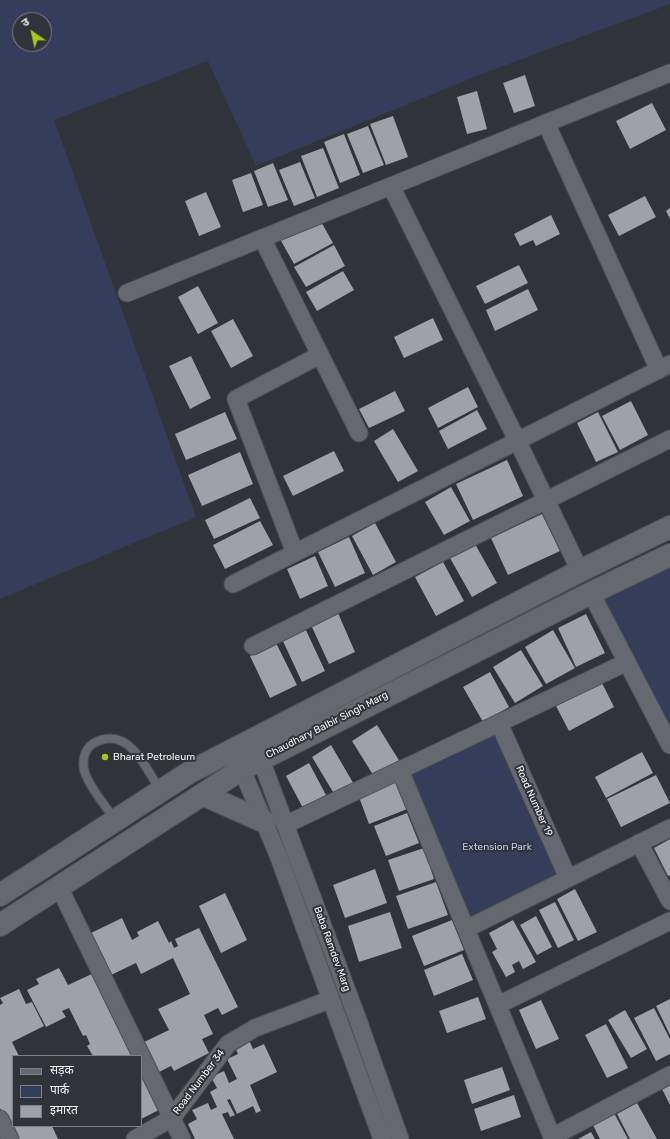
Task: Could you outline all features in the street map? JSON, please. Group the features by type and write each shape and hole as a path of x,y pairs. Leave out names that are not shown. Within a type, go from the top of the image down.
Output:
{"street":[{"path":"127,293 546,123 669,76"},
{"path":"233,584 518,442 664,367 546,123"},
{"path":"390,186 518,442 580,571"},
{"path":"262,238 359,433"},
{"path":"295,553 236,398 320,355"},
{"path":"253,646 670,439"},
{"name":"Chaudhary Balbir Singh Marg","path":"0,925 204,795 247,754 580,571 670,527"},
{"name":"Chaudhary Balbir Singh Marg","path":"0,895 190,772 247,754 670,555"},
{"path":"591,593 670,745"},
{"path":"204,795 275,824 400,770 627,662"},
{"name":"Road Number 19","path":"499,723 568,878"},
{"name":"Baba Ramdev Marg","path":"247,754 355,1013 400,1139"},
{"path":"400,770 553,1138 670,1075"},
{"name":"Baba Ramdev Marg","path":"275,824 330,1000 382,1139"},
{"path":"466,929 670,828"},
{"path":"639,843 670,901"},
{"path":"59,887 141,1055"},
{"path":"498,1005 670,921"},
{"name":"Road Number 34","path":"135,1139 172,1118 228,1044 255,1028 330,1000"},
{"path":"142,1057 182,1139"},
{"path":"0,1119 10,1139"}],"lane":[{"path":"116,820 85,774 84,760 86,752 92,745 101,739 119,739 127,743 138,756 161,792"}],"green space":[{"path":"0,0 670,0 670,4 482,74 256,166 208,61 54,120 196,517 0,599"},
{"path":"670,562 670,729 598,596"},
{"name":"Extension Park","path":"499,723 568,878 470,918 409,774"}],"building":[{"path":"525,75 535,106 514,113 503,83"},
{"path":"477,91 487,129 467,134 457,97"},
{"path":"652,103 666,130 630,149 616,121"},
{"path":"393,116 408,157 386,165 370,124"},
{"path":"368,126 384,165 363,173 347,134"},
{"path":"344,134 360,175 340,183 324,142"},
{"path":"323,148 339,188 317,197 301,156"},
{"path":"300,162 315,198 294,206 279,170"},
{"path":"273,163 288,200 268,207 254,171"},
{"path":"251,173 263,205 243,212 232,180"},
{"path":"206,192 221,227 199,236 185,201"},
{"path":"645,196 656,217 619,236 608,215"},
{"path":"670,208 670,219 666,211"},
{"path":"551,215 560,234 536,246 533,240 520,246 514,234"},
{"path":"319,218 333,243 294,264 280,239"},
{"path":"334,245 345,266 306,287 294,267"},
{"path":"519,265 528,283 485,304 476,286"},
{"path":"343,271 354,290 317,311 306,292"},
{"path":"198,286 218,323 198,334 178,297"},
{"path":"528,289 538,310 495,331 486,310"},
{"path":"433,318 443,340 404,358 394,337"},
{"path":"233,319 253,356 231,368 211,331"},
{"path":"191,356 211,398 190,409 169,366"},
{"path":"468,387 478,407 438,428 428,408"},
{"path":"395,391 405,411 369,428 359,409"},
{"path":"631,401 648,435 620,450 602,416"},
{"path":"477,410 487,429 448,449 439,431"},
{"path":"225,412 237,439 186,460 175,434"},
{"path":"598,412 618,452 596,462 577,423"},
{"path":"393,429 418,471 398,482 374,441"},
{"path":"334,451 344,471 293,496 283,476"},
{"path":"240,452 253,484 202,506 188,475"},
{"path":"507,460 523,496 473,520 456,484"},
{"path":"451,487 470,521 444,535 425,502"},
{"path":"250,498 260,518 214,539 205,520"},
{"path":"542,514 560,551 508,575 491,538"},
{"path":"260,521 273,545 225,569 213,545"},
{"path":"375,523 396,562 373,575 352,536"},
{"path":"349,537 365,573 335,587 318,552"},
{"path":"475,544 497,583 472,597 450,558"},
{"path":"315,556 328,586 300,599 287,569"},
{"path":"443,562 464,601 436,616 415,577"},
{"path":"338,613 355,652 329,664 311,625"},
{"path":"586,614 605,653 576,667 558,628"},
{"path":"305,628 325,671 302,682 282,639"},
{"path":"553,630 575,668 546,684 525,647"},
{"path":"276,643 297,685 270,698 250,656"},
{"path":"521,650 543,686 515,703 493,667"},
{"path":"490,672 509,707 483,722 463,687"},
{"path":"602,683 614,707 569,731 556,706"},
{"path":"377,725 400,762 375,778 352,741"},
{"path":"331,745 355,786 336,797 312,757"},
{"path":"642,752 653,773 606,798 595,777"},
{"path":"309,763 326,795 303,808 286,776"},
{"path":"656,775 670,803 621,827 607,799"},
{"path":"399,781 410,808 369,824 359,797"},
{"path":"407,813 419,843 386,856 374,826"},
{"path":"670,839 670,875 668,876 654,848"},
{"path":"424,848 434,879 399,891 388,860"},
{"path":"375,869 387,903 345,918 333,885"},
{"path":"436,882 448,915 408,929 396,896"},
{"path":"575,889 597,932 578,941 557,899"},
{"path":"225,893 247,940 221,953 199,906"},
{"path":"555,902 574,940 558,948 539,910"},
{"path":"390,912 402,948 359,962 348,926"},
{"path":"536,916 552,947 537,955 520,925"},
{"path":"122,918 132,940 139,936 137,932 158,921 169,943 171,941 174,948 178,946 175,939 199,928 238,1007 222,1015 218,1008 204,1015 213,1034 202,1039 209,1053 174,1071 171,1066 157,1073 142,1043 169,1030 158,1009 190,994 173,958 141,974 136,963 109,976 89,934"},
{"path":"452,920 464,950 424,966 412,936"},
{"path":"513,920 536,962 523,969 519,961 512,965 515,972 506,977 492,952 497,949 489,933"},
{"path":"462,954 473,980 434,996 424,970"},
{"path":"59,968 68,985 94,973 135,1055 92,1055 87,1046 90,1044 86,1035 83,1036 69,1008 62,1011 66,1017 46,1027 27,990 39,984 36,979"},
{"path":"19,989 26,1004 32,1002 44,1026 12,1042 18,1055 12,1055 12,1127 52,1127 58,1139 15,1139 0,1108 0,1005 3,1003 0,998"},
{"path":"478,997 486,1019 447,1033 439,1011"},
{"path":"670,999 670,1035 656,1006"},
{"path":"541,1000 559,1039 536,1049 519,1010"},
{"path":"654,1008 670,1039 670,1054 656,1061 634,1018"},
{"path":"625,1010 647,1049 631,1058 608,1020"},
{"path":"606,1024 628,1068 607,1078 585,1035"},
{"path":"248,1038 253,1049 264,1044 277,1072 250,1085 261,1111 256,1113 253,1106 237,1114 230,1099 227,1100 235,1115 230,1117 228,1112 222,1114 234,1139 195,1139 188,1124 197,1119 192,1110 208,1103 211,1110 217,1107 210,1092 217,1088 211,1077 224,1071 229,1083 237,1079 227,1059 238,1054 234,1045"},
{"path":"502,1067 510,1090 472,1104 464,1080"},
{"path":"142,1070 161,1109 142,1118"},
{"path":"670,1085 670,1105 662,1089"},
{"path":"514,1095 521,1117 481,1131 474,1109"},
{"path":"637,1103 657,1139 630,1139 617,1114"},
{"path":"614,1113 628,1139 600,1139 593,1125"},
{"path":"591,1132 595,1139 578,1139"}],"place":[{"name":"Bharat Petroleum","path":"105,757"}]}
